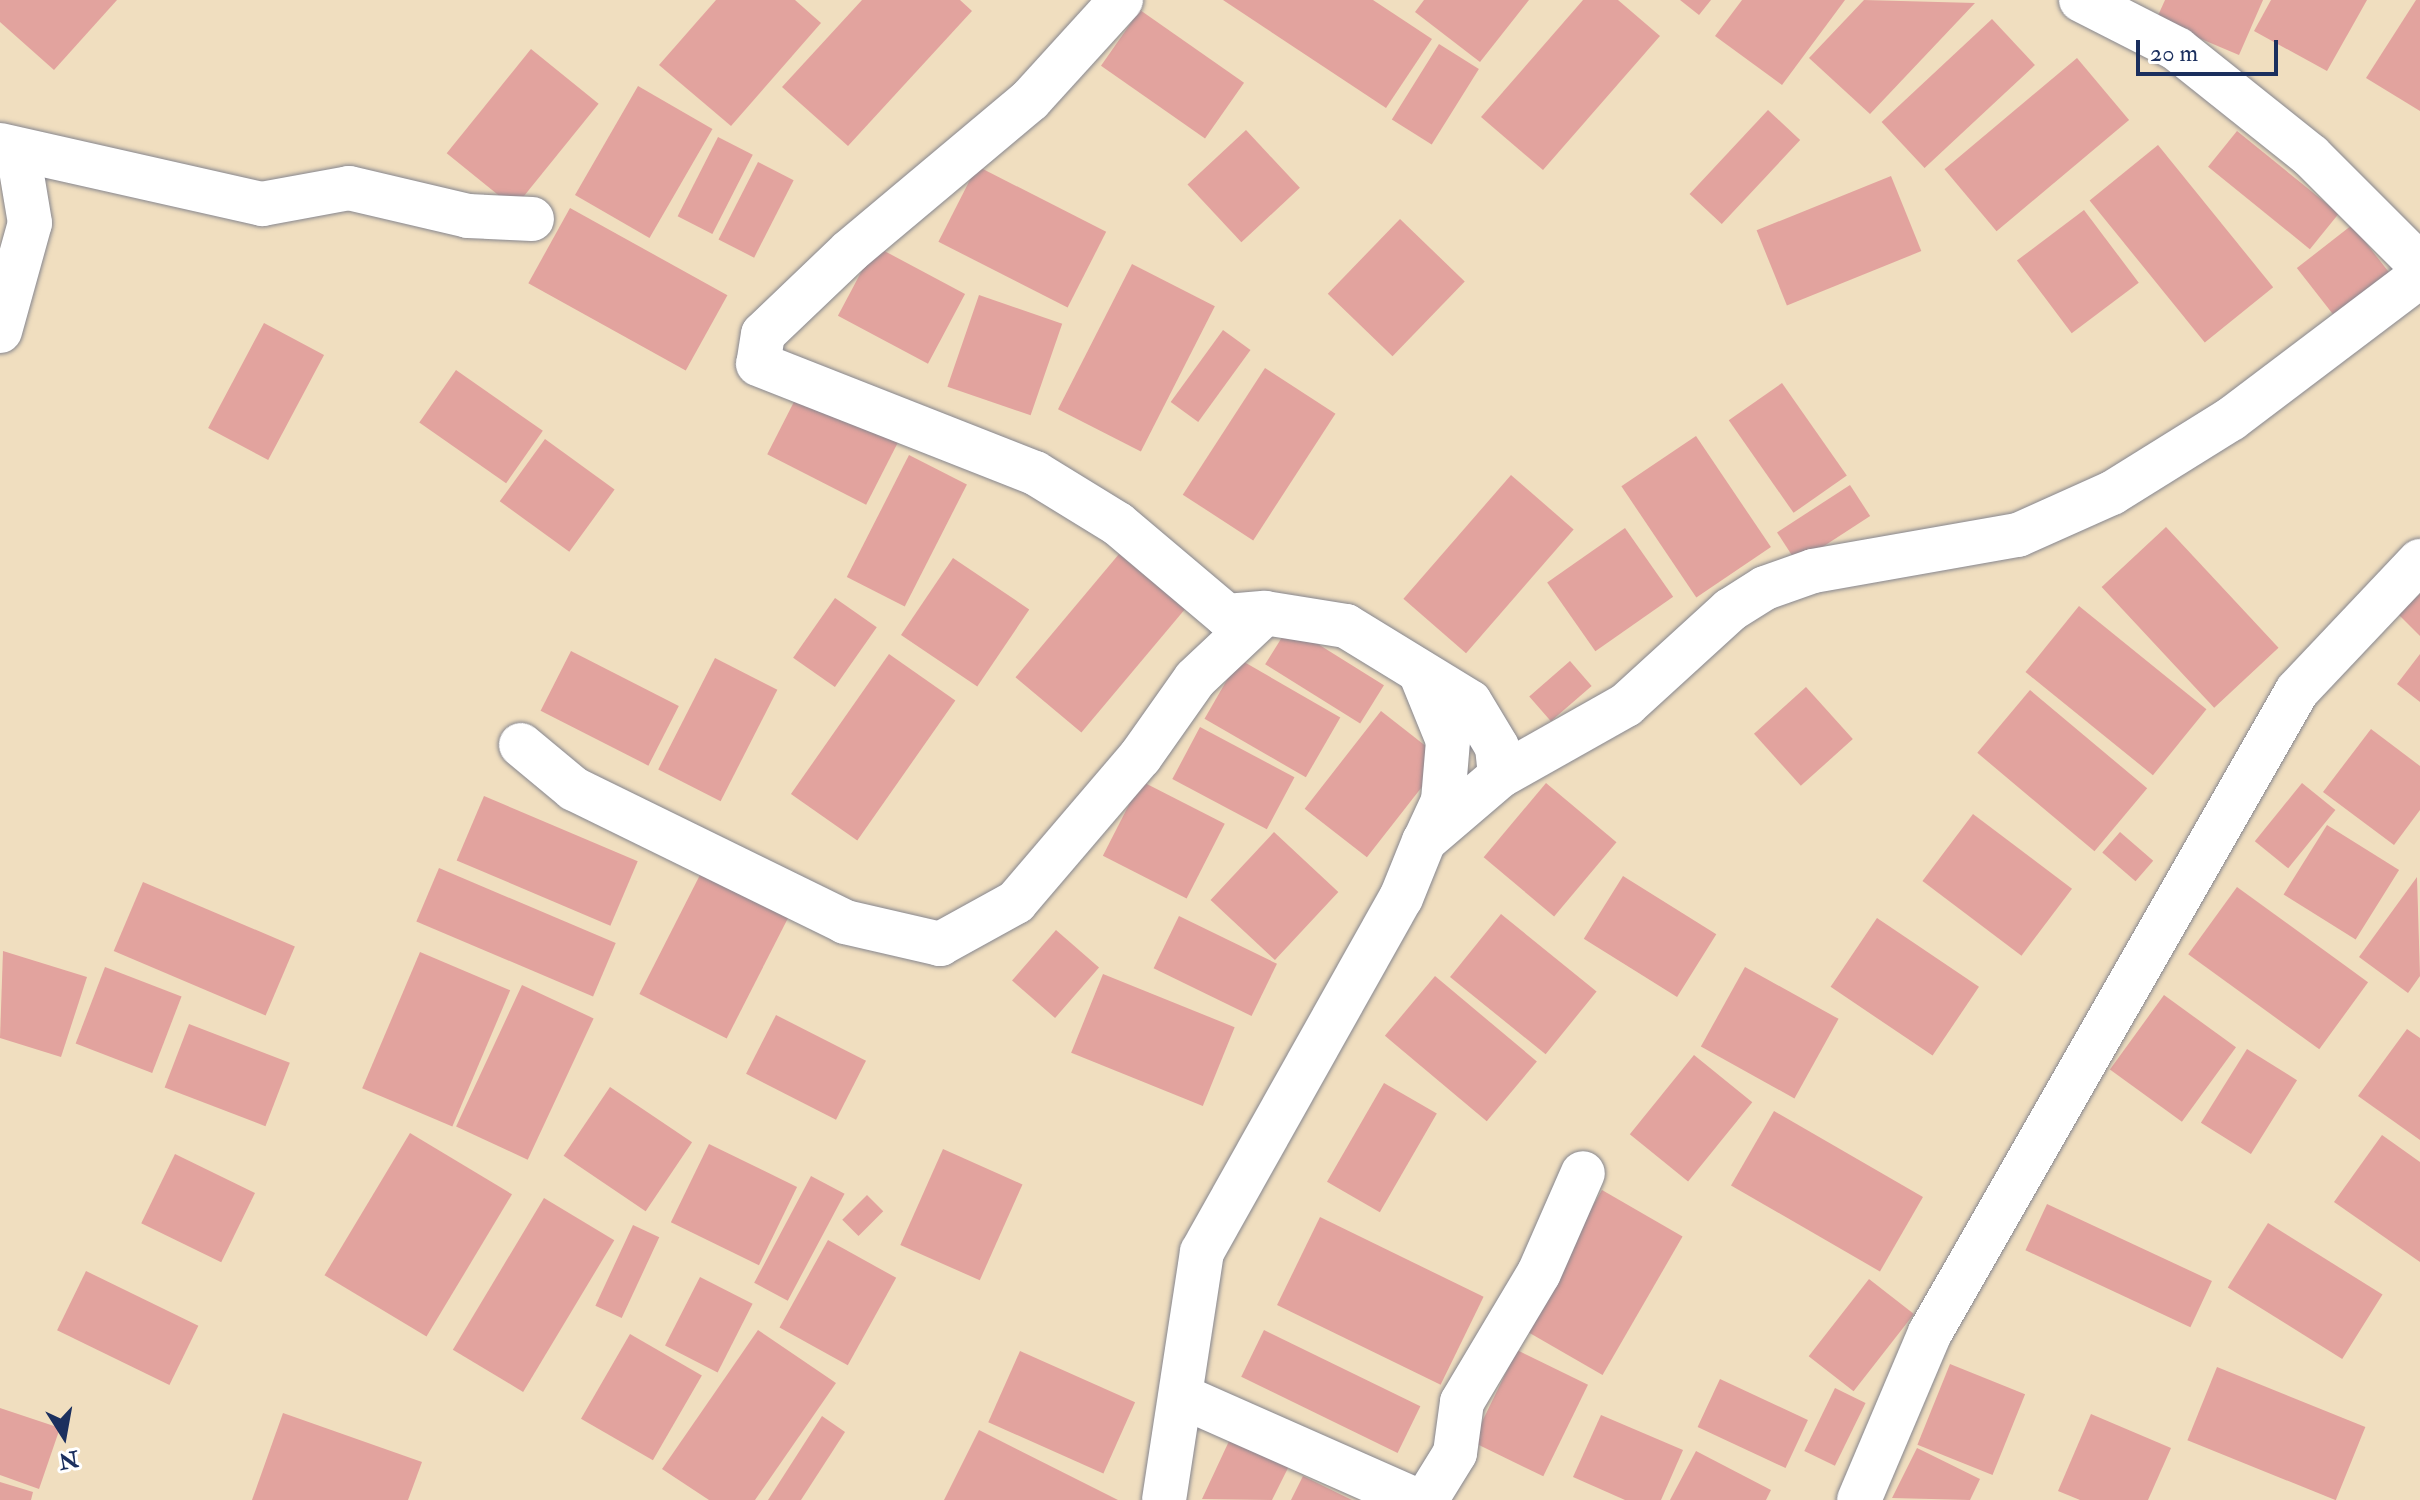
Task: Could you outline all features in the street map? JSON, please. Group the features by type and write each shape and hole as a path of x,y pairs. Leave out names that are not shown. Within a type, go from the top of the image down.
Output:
{"street":[{"path":"1121,0 1030,100 763,334 758,364 1035,473 1118,524 1227,616 1265,613 1346,626 1470,702 1497,747 1500,776"},
{"path":"2081,0 2177,49 2311,156 2420,265"},
{"path":"0,331 30,223 9,148 262,204 349,188 394,192 468,216 532,219"},
{"path":"1424,841 1500,776 1626,705 1730,610 1765,588 1813,571 2018,535 2112,493 2231,419 2420,276"},
{"path":"1859,1500 1930,1333 2297,691 2420,561"},
{"path":"521,745 574,789 845,922 940,944 1016,902 1140,757 1195,679 1265,613"},
{"path":"1164,1500 1183,1397 1202,1252 1401,898 1443,801 1448,741 1420,672"},
{"path":"1426,1500 1455,1453 1462,1402 1539,1273 1583,1173"},
{"path":"1183,1397 1415,1500"}],"building":[{"path":"0,0 117,0 54,70 0,22"},
{"path":"716,0 795,0 821,23 731,126 659,65"},
{"path":"862,0 960,0 972,11 848,146 782,87"},
{"path":"1223,0 1373,0 1432,39 1386,108"},
{"path":"1424,0 1529,0 1480,62 1415,12"},
{"path":"1583,0 1618,0 1660,36 1543,170 1481,117"},
{"path":"1680,0 1711,0 1699,15"},
{"path":"1742,0 1845,0 1782,85 1715,36"},
{"path":"1864,0 1975,3 1870,114 1809,58"},
{"path":"2165,0 2263,0 2239,55 2156,20"},
{"path":"2271,0 2367,0 2327,71 2254,31"},
{"path":"2416,0 2420,0 2420,111 2366,78"},
{"path":"1140,10 1244,83 1205,139 1101,66"},
{"path":"1992,19 2035,65 1925,168 1882,122"},
{"path":"1439,44 1479,69 1432,144 1392,119"},
{"path":"531,49 599,104 514,208 447,153"},
{"path":"2077,58 2129,120 1997,231 1944,169"},
{"path":"638,86 712,129 649,238 575,195"},
{"path":"1768,110 1800,140 1722,224 1690,194"},
{"path":"1246,130 1300,188 1241,242 1187,185"},
{"path":"2237,131 2339,213 2310,249 2208,167"},
{"path":"718,137 753,155 712,234 678,216"},
{"path":"2158,145 2273,287 2205,343 2090,200"},
{"path":"758,162 794,180 754,258 719,240"},
{"path":"977,166 1106,232 1068,308 938,242"},
{"path":"1891,176 1921,251 1787,305 1757,230"},
{"path":"570,208 727,295 686,370 528,283"},
{"path":"2084,210 2139,283 2072,333 2017,261"},
{"path":"1400,219 1465,282 1392,356 1328,294"},
{"path":"2352,225 2393,277 2337,320 2297,268"},
{"path":"875,246 965,294 928,364 838,316"},
{"path":"1132,264 1215,306 1141,451 1058,409"},
{"path":"979,295 1062,324 1031,415 947,387"},
{"path":"264,323 324,355 268,460 208,428"},
{"path":"1223,330 1251,350 1198,422 1171,402"},
{"path":"1265,368 1335,414 1253,540 1183,495"},
{"path":"456,370 543,431 506,483 419,422"},
{"path":"1782,383 1847,476 1794,513 1729,420"},
{"path":"799,392 898,442 866,505 767,454"},
{"path":"1696,436 1771,547 1696,597 1621,486"},
{"path":"545,439 615,490 569,552 500,501"},
{"path":"909,455 967,485 905,607 847,577"},
{"path":"1511,475 1574,529 1466,653 1403,599"},
{"path":"1850,485 1870,516 1797,563 1777,532"},
{"path":"2166,527 2279,648 2214,708 2102,587"},
{"path":"1625,528 1673,597 1595,651 1547,582"},
{"path":"1119,554 1185,609 1081,733 1016,677"},
{"path":"953,558 1029,609 977,687 901,635"},
{"path":"2420,594 2420,636 2398,614"},
{"path":"835,598 877,627 835,687 793,658"},
{"path":"2079,606 2206,709 2153,775 2026,672"},
{"path":"1289,626 1384,685 1360,724 1265,664"},
{"path":"571,651 679,706 648,766 541,711"},
{"path":"889,654 955,700 857,841 791,794"},
{"path":"2420,654 2420,702 2397,684"},
{"path":"715,658 777,690 721,801 658,769"},
{"path":"1239,659 1340,718 1306,777 1204,719"},
{"path":"1570,661 1592,686 1551,721 1529,696"},
{"path":"1806,687 1853,739 1801,786 1754,734"},
{"path":"2030,690 2147,788 2094,851 1977,753"},
{"path":"1381,711 1443,760 1367,857 1305,809"},
{"path":"1200,727 1294,777 1267,829 1172,779"},
{"path":"2371,729 2420,766 2420,810 2394,845 2323,792"},
{"path":"1141,781 1225,824 1187,899 1103,856"},
{"path":"1546,783 1616,842 1554,916 1484,857"},
{"path":"2302,783 2335,810 2288,868 2255,841"},
{"path":"484,796 638,861 610,926 457,860"},
{"path":"1973,814 2072,889 2021,956 1922,881"},
{"path":"2327,825 2399,870 2356,940 2284,895"},
{"path":"1274,832 1338,892 1275,960 1211,900"},
{"path":"2120,832 2153,861 2135,881 2102,852"},
{"path":"439,868 616,943 593,996 416,921"},
{"path":"702,871 789,915 727,1038 639,994"},
{"path":"1623,876 1716,934 1677,997 1584,939"},
{"path":"2417,877 2420,976 2408,993 2359,957"},
{"path":"143,882 295,946 266,1016 114,951"},
{"path":"2237,887 2368,982 2319,1049 2188,954"},
{"path":"1501,914 1597,991 1546,1054 1450,977"},
{"path":"1179,916 1277,964 1252,1016 1154,968"},
{"path":"1877,918 1979,987 1933,1056 1831,987"},
{"path":"1056,930 1099,967 1055,1018 1012,981"},
{"path":"3,951 87,977 61,1057 0,1038"},
{"path":"420,952 510,990 452,1127 362,1088"},
{"path":"105,967 182,996 152,1073 76,1044"},
{"path":"1745,967 1839,1019 1794,1098 1701,1047"},
{"path":"1103,974 1235,1027 1203,1106 1071,1053"},
{"path":"1435,976 1537,1061 1487,1121 1385,1036"},
{"path":"522,985 594,1018 528,1160 456,1126"},
{"path":"2164,995 2236,1047 2182,1122 2110,1069"},
{"path":"776,1015 866,1061 836,1120 746,1074"},
{"path":"189,1024 290,1063 265,1126 165,1087"},
{"path":"2407,1029 2420,1038 2420,1140 2358,1096"},
{"path":"2247,1049 2297,1080 2251,1154 2201,1123"},
{"path":"1694,1055 1752,1102 1688,1181 1630,1134"},
{"path":"1384,1083 1437,1114 1380,1212 1327,1182"},
{"path":"610,1087 692,1142 646,1211 564,1156"},
{"path":"1774,1111 1923,1197 1880,1271 1731,1185"},
{"path":"410,1133 512,1194 427,1337 325,1275"},
{"path":"2382,1135 2420,1162 2420,1262 2334,1202"},
{"path":"709,1144 797,1187 759,1265 671,1222"},
{"path":"943,1149 1022,1184 980,1280 900,1245"},
{"path":"175,1154 255,1193 221,1262 141,1223"},
{"path":"811,1176 845,1194 788,1301 754,1283"},
{"path":"1602,1190 1683,1236 1603,1375 1522,1329"},
{"path":"867,1195 883,1211 859,1236 842,1220"},
{"path":"544,1198 614,1240 523,1392 453,1350"},
{"path":"2047,1204 2212,1281 2190,1327 2025,1250"},
{"path":"1320,1217 1484,1297 1441,1385 1277,1305"},
{"path":"2268,1223 2382,1295 2342,1359 2228,1287"},
{"path":"633,1225 659,1237 622,1318 595,1306"},
{"path":"828,1240 896,1278 848,1365 780,1327"},
{"path":"86,1271 198,1326 169,1385 57,1330"},
{"path":"700,1277 753,1304 718,1372 665,1346"},
{"path":"1869,1279 1914,1314 1854,1391 1809,1356"},
{"path":"758,1330 836,1383 755,1500 709,1500 662,1469"},
{"path":"1264,1330 1420,1406 1398,1453 1241,1377"},
{"path":"630,1334 702,1376 653,1460 581,1419"},
{"path":"1517,1350 1588,1385 1543,1476 1472,1442"},
{"path":"1020,1351 1135,1402 1103,1474 988,1422"},
{"path":"1950,1364 2025,1394 1993,1475 1917,1445"},
{"path":"2217,1367 2365,1427 2336,1500 2187,1440"},
{"path":"1720,1379 1808,1420 1786,1468 1698,1427"},
{"path":"1835,1388 1866,1403 1835,1466 1804,1451"},
{"path":"0,1408 60,1428 39,1489 0,1475"},
{"path":"283,1413 422,1462 408,1500 252,1500"},
{"path":"2091,1414 2171,1448 2148,1500 2080,1500 2058,1491"},
{"path":"1601,1415 1683,1450 1661,1500 1625,1500 1573,1477"},
{"path":"822,1416 845,1432 801,1500 768,1500"},
{"path":"979,1430 1118,1500 944,1500"},
{"path":"1230,1439 1289,1466 1272,1500 1202,1499"},
{"path":"1917,1448 1980,1479 1970,1500 1892,1498"},
{"path":"1696,1451 1771,1490 1766,1500 1670,1500"},
{"path":"1303,1476 1352,1500 1291,1500"},
{"path":"0,1482 33,1492 31,1500 0,1500"}]}
